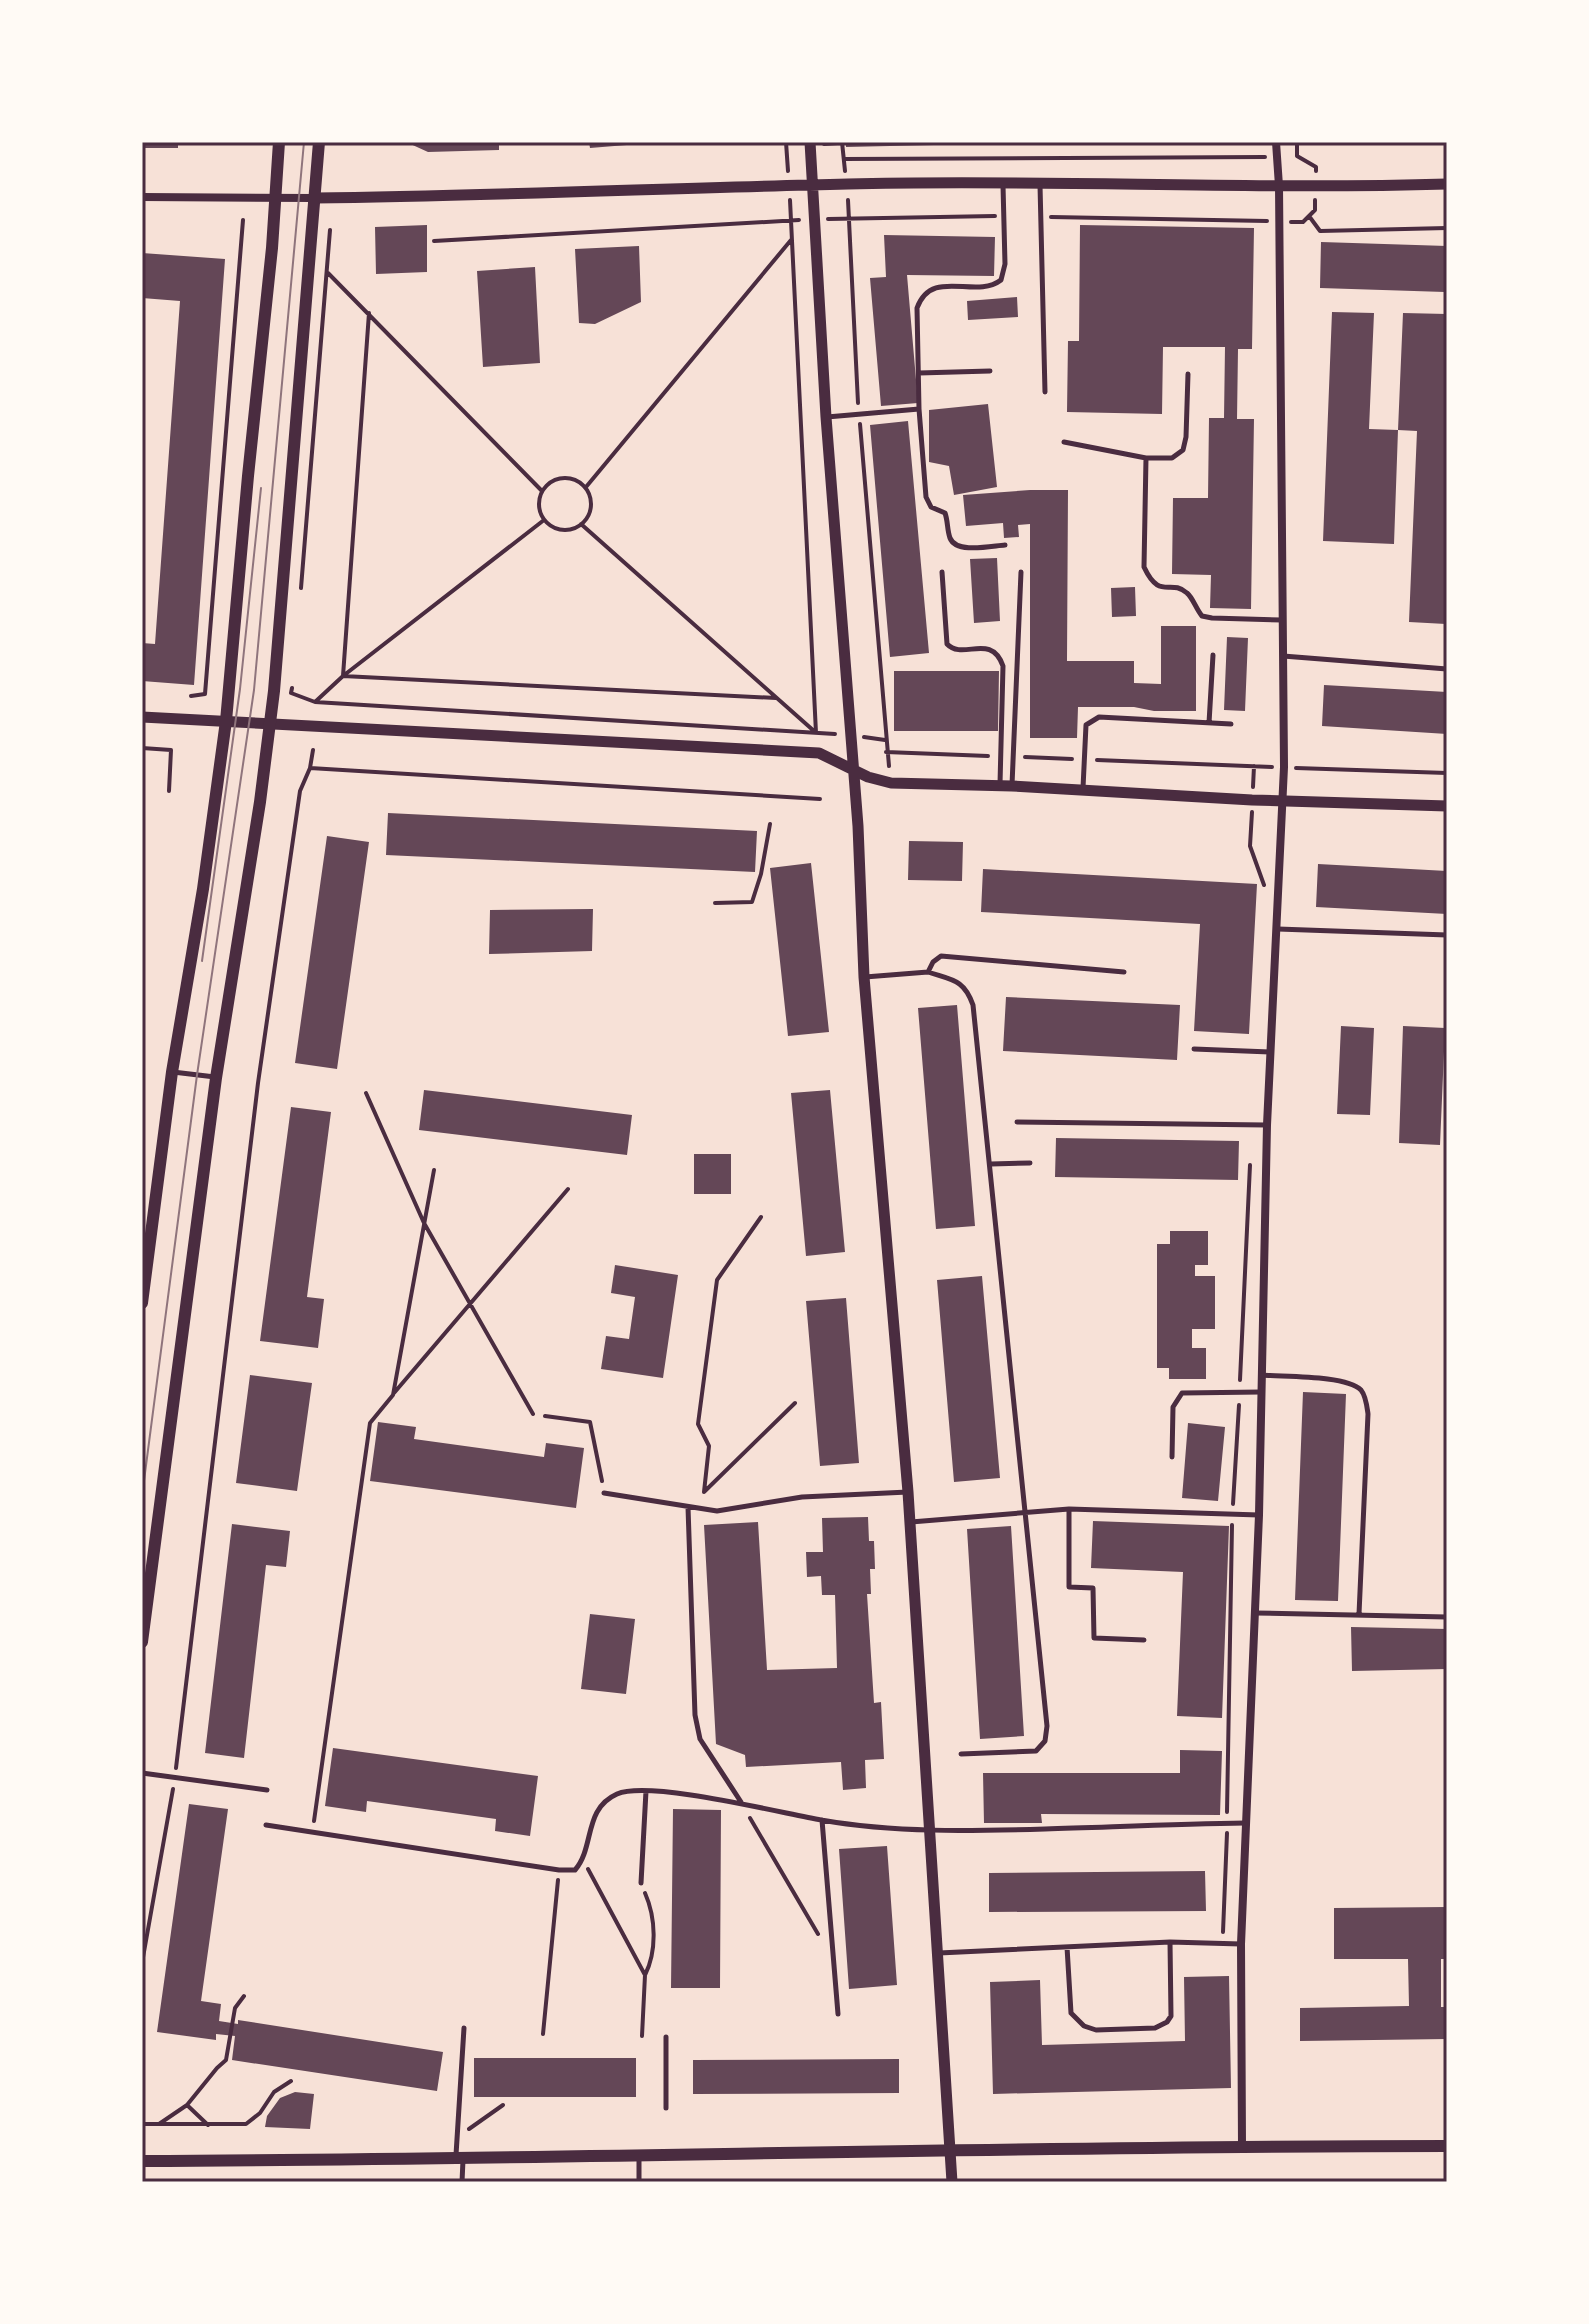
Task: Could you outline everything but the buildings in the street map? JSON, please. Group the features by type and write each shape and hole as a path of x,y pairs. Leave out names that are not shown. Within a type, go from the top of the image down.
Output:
{"main road":[{"path":"142,1303 172,1072 203,889 226,721 272,248 279,142"},
{"path":"142,1642 216,1078 260,802 281,622 319,142"},
{"path":"142,2161 1447,2146"}],"street":[{"path":"810,142 826,417 854,770 864,977 908,1492 952,2182"},
{"path":"1242,2146 1241,1944 1259,1515 1267,1125 1284,767 1280,222 1276,142"},
{"path":"142,197 332,198 790,188 847,184 1315,188 1447,184"},
{"path":"142,717 819,753 868,777 891,783 1006,785 1252,800 1447,806"}],"lane":[{"path":"1003,184 1005,264 1001,280 989,286 930,289 917,308 919,409 926,497 931,507 945,513 953,544 963,547 1005,545"},
{"path":"1040,184 1045,392"},
{"path":"919,373 990,371"},
{"path":"1064,442 1146,458 1172,458 1183,450 1186,437 1188,374"},
{"path":"826,417 919,409"},
{"path":"1146,458 1144,567 1149,578 1159,588 1189,594 1202,616 1282,620"},
{"path":"942,572 947,644 955,649 988,648 1002,660 1001,756 1006,785"},
{"path":"1006,785 1013,757 1021,572"},
{"path":"1209,723 1213,655"},
{"path":"1282,656 1447,669"},
{"path":"1082,789 1086,725 1099,717 1231,724"},
{"path":"1278,929 1447,935"},
{"path":"928,972 933,962 941,956 1124,972"},
{"path":"864,977 928,972 958,982 967,989 973,1005 1047,1726 1045,1741 1036,1751 961,1754"},
{"path":"1194,1049 1271,1052"},
{"path":"172,1072 216,1078"},
{"path":"1017,1122 1267,1125"},
{"path":"991,1164 1030,1163"},
{"path":"1262,1375 1346,1382 1362,1391 1366,1400 1368,1414 1359,1614"},
{"path":"1172,1457 1173,1407 1177,1397 1187,1391 1261,1392"},
{"path":"604,1493 717,1511 802,1497 908,1492"},
{"path":"688,1507 695,1715 700,1739 741,1803"},
{"path":"1069,1509 1069,1587 1093,1588 1094,1638 1144,1640"},
{"path":"910,1522 1069,1509 1259,1515"},
{"path":"1255,1613 1447,1617"},
{"path":"142,1773 267,1790"},
{"path":"266,1825 575,1870 583,1860 590,1825 604,1802 620,1792 646,1791 741,1803 822,1820 902,1830 1246,1823"},
{"path":"641,1883 646,1791"},
{"path":"822,1820 838,2014"},
{"path":"938,1953 1170,1942 1241,1944"},
{"path":"1067,1947 1071,2013 1077,2020 1096,2030 1155,2028 1171,2016 1170,1942"},
{"path":"462,2182 457,2137 464,2028"},
{"path":"666,2037 666,2108"},
{"path":"639,2157 639,2182"}],"path":[{"path":"786,142 816,733"},
{"path":"842,142 859,413 891,783"},
{"path":"844,159 1297,156"},
{"path":"300,600 332,198"},
{"path":"434,241 791,219 1004,216"},
{"path":"1309,216 1320,231 1447,228"},
{"path":"1041,217 1280,222"},
{"path":"191,696 205,694 243,220"},
{"path":"586,487 792,240"},
{"path":"328,273 542,491"},
{"path":"343,676 369,313"},
{"path":"568,478 586,487 591,507 581,524 562,529 544,520 539,501 549,483 568,478"},
{"path":"315,702 343,676 544,520"},
{"path":"581,524 816,733"},
{"path":"343,676 776,698"},
{"path":"293,678 291,693 315,702 816,733"},
{"path":"142,748 171,750 169,791"},
{"path":"142,1963 175,1777 258,1083 300,791 310,768 313,750"},
{"path":"886,752 1001,756"},
{"path":"1013,757 1447,773"},
{"path":"1254,766 1250,846 1264,884 1263,899"},
{"path":"310,768 820,799"},
{"path":"715,903 752,902 761,874 770,824"},
{"path":"366,1093 424,1223 533,1414"},
{"path":"1222,1944 1233,1513 1251,1156"},
{"path":"393,1395 434,1170"},
{"path":"312,1831 370,1423 568,1189"},
{"path":"704,1492 709,1446 698,1424 717,1280 761,1217"},
{"path":"688,1507 795,1403"},
{"path":"545,1416 590,1422 604,1493"},
{"path":"741,1803 820,1937"},
{"path":"583,1860 645,1975"},
{"path":"543,2034 559,1870"},
{"path":"641,1883 653,1911 652,1961 645,1975 642,2036"},
{"path":"157,2125 187,2105 226,2060 235,2008 244,1996"},
{"path":"142,2124 246,2124 260,2113 274,2092 291,2081"},
{"path":"187,2105 208,2125"},
{"path":"457,2137 503,2105"}],"tram line":[{"path":"142,1496 197,1075 254,690 304,142"},
{"path":"202,961 240,689 261,488"}]}
